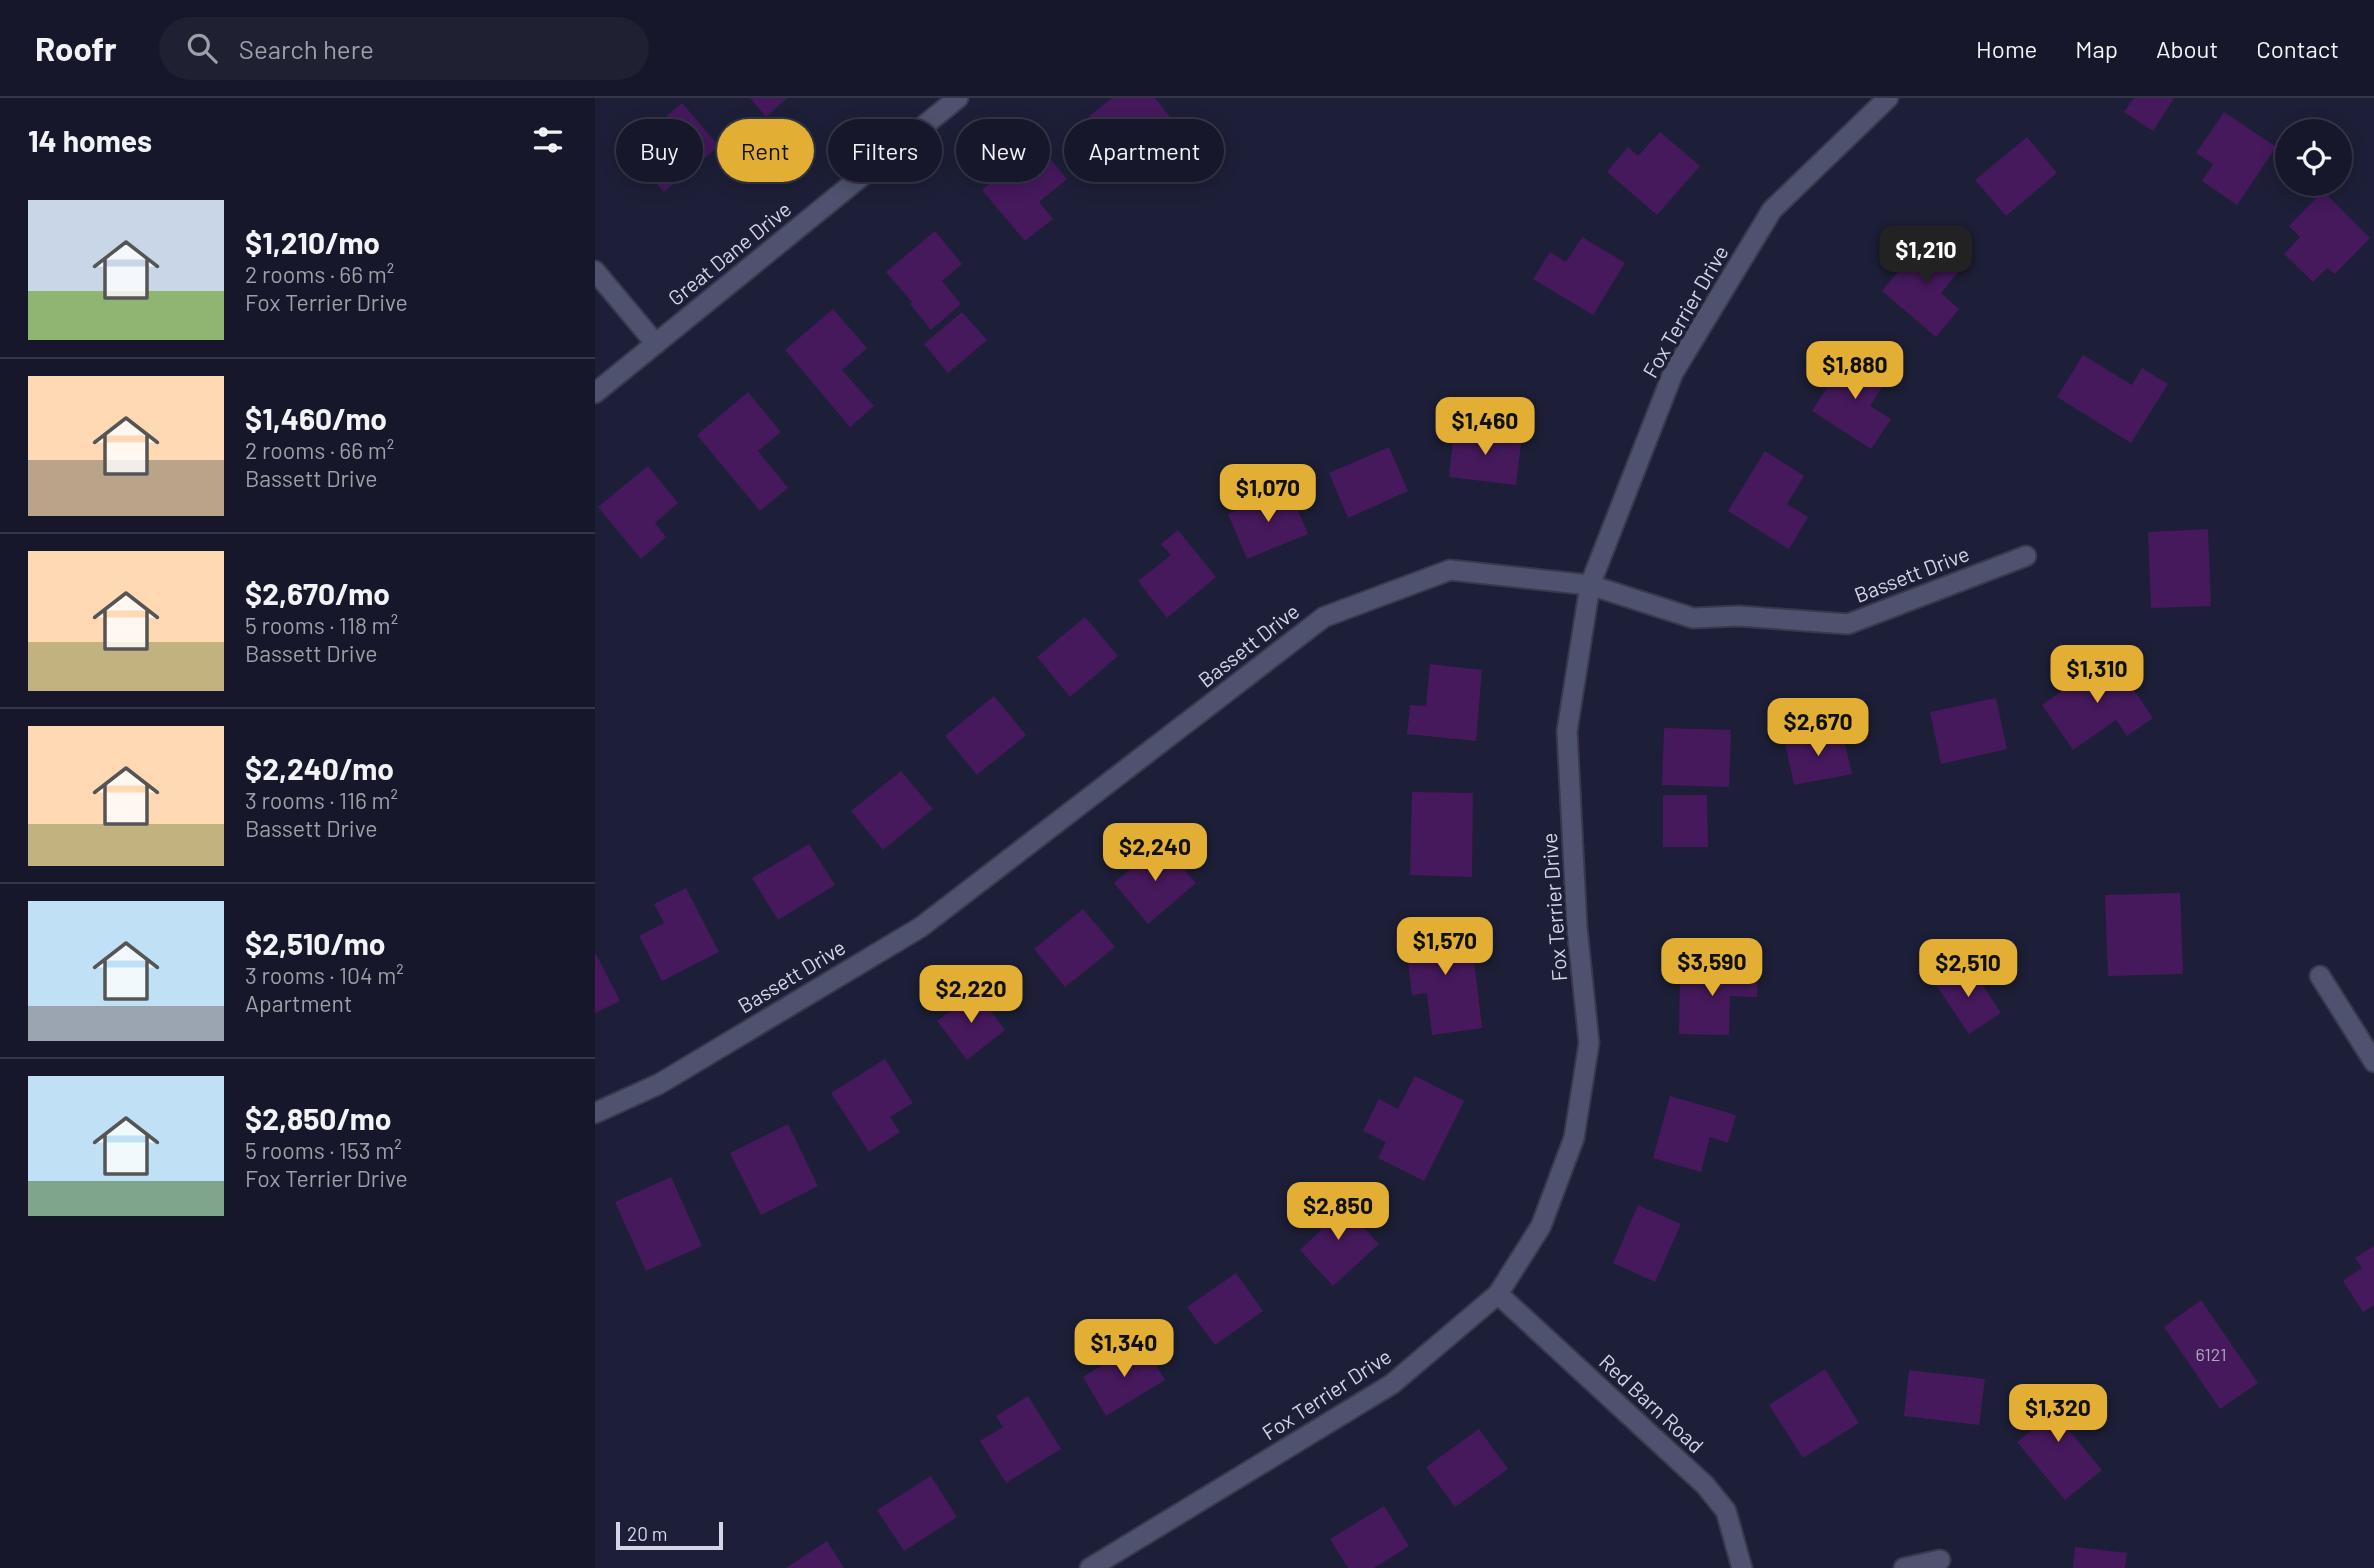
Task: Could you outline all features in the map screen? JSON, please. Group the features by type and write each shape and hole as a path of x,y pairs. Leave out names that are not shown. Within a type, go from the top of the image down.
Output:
{"street":[{"name":"Great Dane Drive","path":"595,393 958,98"},
{"name":"Fox Terrier Drive","path":"1090,1568 1392,1384 1498,1294 1541,1226 1574,1138 1589,1043 1577,928 1567,731 1590,585 1673,373 1772,210 1888,98"},
{"path":"595,271 656,344"},
{"name":"Bassett Drive","path":"595,1113 659,1084 921,927 1324,617 1450,570 1590,585 1693,618 1739,616 1848,624 2026,556"},
{"path":"2320,976 2374,1062"},
{"name":"Red Barn Road","path":"1498,1294 1705,1485 1726,1511 1742,1568"},
{"path":"1904,1568 1940,1560"}],"building":[{"path":"750,98 787,98 766,117"},
{"path":"1112,98 1155,98 1170,117 1168,119 1086,119"},
{"path":"2134,98 2174,98 2153,131 2124,112"},
{"path":"682,103 696,119 663,119"},
{"path":"2224,112 2275,146 2237,205 2202,181 2213,164 2196,153"},
{"path":"703,127 717,144 717,148 703,159"},
{"path":"1660,132 1700,166 1657,215 1607,172 1628,147 1638,156"},
{"path":"2027,137 2057,173 2006,216 1975,180"},
{"path":"1050,159 1064,175 1064,181 1039,202 1053,219 1025,241 982,190 991,182 1050,182"},
{"path":"656,182 676,182 664,192"},
{"path":"2318,196 2328,196 2370,238 2335,274 2327,268 2313,282 2284,254 2300,237 2289,226"},
{"path":"935,231 962,264 942,281 961,304 931,330 910,304 912,302 886,272"},
{"path":"1929,235 1965,264 1941,293 1959,309 1936,337 1882,291"},
{"path":"1582,237 1625,263 1593,315 1533,279 1550,252 1566,262"},
{"path":"833,309 867,348 842,370 874,406 850,427 785,350"},
{"path":"962,312 987,340 948,373 924,344"},
{"path":"1850,351 1889,376 1870,406 1891,419 1871,449 1812,411"},
{"path":"2083,355 2132,385 2142,368 2168,384 2131,443 2057,397"},
{"path":"748,392 781,432 758,451 788,488 760,511 697,435"},
{"path":"1454,429 1522,436 1516,485 1449,477"},
{"path":"1389,447 1408,491 1348,518 1329,473"},
{"path":"1765,451 1804,476 1787,504 1808,517 1789,549 1728,511"},
{"path":"648,466 678,503 655,523 666,537 641,559 598,507"},
{"path":"1289,489 1308,534 1247,559 1228,514"},
{"path":"2208,529 2211,606 2151,608 2148,532"},
{"path":"1178,530 1216,577 1167,618 1138,581 1171,555 1161,544"},
{"path":"1085,617 1118,656 1070,697 1037,657"},
{"path":"2111,657 2153,718 2127,736 2116,720 2073,750 2042,705"},
{"path":"1430,664 1482,670 1476,741 1407,734 1410,705 1426,706"},
{"path":"994,696 1026,735 977,775 945,736"},
{"path":"1996,698 2007,749 1941,764 1930,712"},
{"path":"1664,728 1731,730 1729,787 1662,785"},
{"path":"1842,731 1852,774 1794,785 1785,743"},
{"path":"901,771 933,809 883,850 851,811"},
{"path":"1412,792 1473,793 1472,877 1410,875"},
{"path":"1663,795 1707,795 1708,847 1663,847"},
{"path":"1162,843 1196,883 1148,924 1114,883"},
{"path":"809,844 835,885 778,920 752,878"},
{"path":"686,888 719,952 662,981 639,936 664,923 654,904"},
{"path":"2180,893 2183,974 2108,976 2105,895"},
{"path":"1083,909 1115,947 1065,987 1034,949"},
{"path":"1470,924 1482,1028 1432,1035 1427,993 1412,995 1404,932"},
{"path":"595,952 620,1001 595,1013"},
{"path":"1968,963 2001,1013 1969,1034 1936,985"},
{"path":"1680,968 1758,970 1757,997 1730,996 1729,1035 1679,1034"},
{"path":"976,991 1005,1030 967,1060 937,1021"},
{"path":"885,1059 913,1103 890,1117 900,1132 869,1152 831,1093"},
{"path":"1415,1076 1464,1101 1424,1181 1378,1158 1386,1142 1363,1131 1379,1099 1398,1109"},
{"path":"1670,1096 1736,1115 1728,1143 1710,1137 1701,1172 1653,1158"},
{"path":"788,1124 818,1186 761,1215 730,1153"},
{"path":"671,1177 702,1246 646,1271 615,1202"},
{"path":"1336,1197 1379,1244 1333,1286 1300,1250 1321,1230 1311,1219"},
{"path":"1638,1205 1681,1224 1655,1282 1613,1263"},
{"path":"2374,1246 2374,1305 2363,1312 2343,1281 2362,1268 2355,1258"},
{"path":"1236,1273 1263,1311 1215,1345 1187,1307"},
{"path":"2201,1300 2258,1383 2220,1409 2164,1327"},
{"path":"1141,1341 1165,1380 1106,1416 1083,1377"},
{"path":"1825,1369 1859,1423 1803,1458 1769,1405"},
{"path":"1909,1370 1985,1379 1979,1425 1904,1416"},
{"path":"2058,1384 2078,1408 2062,1422 2102,1470 2065,1500 2017,1442 2036,1426 2024,1412"},
{"path":"1028,1396 1061,1449 1006,1483 980,1441 1003,1427 996,1416"},
{"path":"1479,1429 1508,1469 1455,1507 1426,1467"},
{"path":"931,1476 957,1517 904,1551 877,1510"},
{"path":"1384,1506 1409,1546 1374,1568 1348,1568 1330,1539"},
{"path":"827,1541 844,1568 786,1568"},
{"path":"2075,1547 2127,1553 2125,1568 2073,1568"}]}
